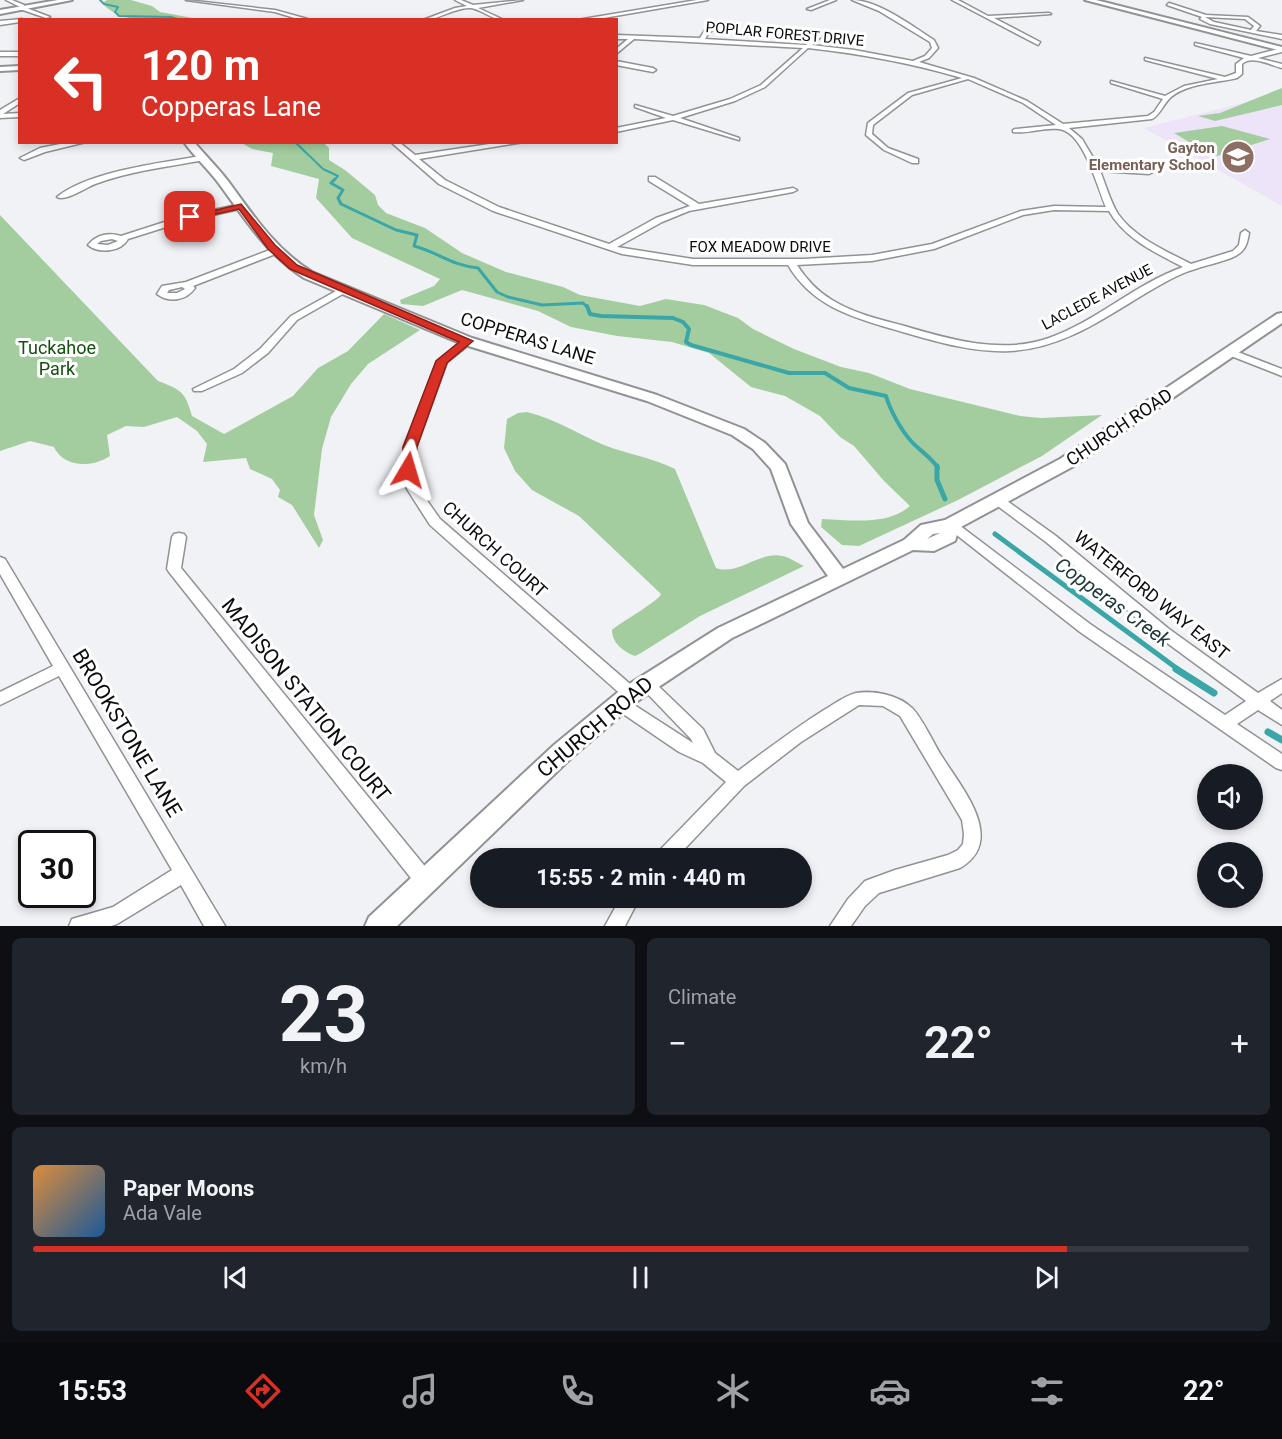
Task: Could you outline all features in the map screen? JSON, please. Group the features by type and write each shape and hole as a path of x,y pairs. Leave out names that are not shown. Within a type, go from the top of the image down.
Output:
{"main road":[{"path":"0,11 55,0"},
{"path":"22,7 69,0"},
{"path":"1079,0 1154,17"},
{"path":"1088,0 1282,48"},
{"path":"1100,0 1282,48"},
{"path":"0,69 18,68"},
{"name":"COPPERAS LANE","path":"190,144 275,251 308,275 467,341 652,398 723,425 753,441 779,468 800,525 839,577"},
{"name":"CHURCH ROAD","path":"378,926 562,752 632,693 725,633 910,544 934,545 949,537 950,525 1066,464 1282,317"}],"street":[{"path":"8,0 48,17"},
{"path":"188,0 275,11 301,18"},
{"path":"457,0 498,18"},
{"path":"430,18 444,12 521,0"},
{"path":"592,18 706,0"},
{"path":"809,9 834,0"},
{"path":"854,0 881,9 932,41 935,48 931,54 911,63"},
{"path":"954,0 1038,43"},
{"path":"1169,4 1206,16 1246,18 1257,26 1252,32"},
{"path":"31,7 48,17"},
{"path":"988,18 1048,14"},
{"path":"1206,16 1202,18 1206,21 1282,37"},
{"path":"0,23 18,20"},
{"path":"702,40 705,33 714,28"},
{"path":"618,130 669,118 735,98 759,88 819,36"},
{"name":"POPLAR FOREST DRIVE","path":"618,37 807,47 911,63 966,79 1019,101 1063,127 1088,149 1112,209 1121,222 1140,238 1190,267"},
{"path":"618,50 632,38"},
{"path":"1197,44 1282,66"},
{"path":"1015,131 1146,119 1156,115 1166,99 1182,90 1239,74 1240,62 1282,48"},
{"path":"0,54 18,54"},
{"path":"1147,59 1227,79"},
{"path":"618,63 653,70"},
{"path":"915,161 875,142 869,135 870,124 910,94 966,79"},
{"path":"1113,82 1166,99"},
{"path":"0,115 18,102"},
{"path":"637,106 737,139"},
{"path":"0,115 18,115"},
{"path":"24,158 43,150 73,144"},
{"name":"FOX MEADOW DRIVE","path":"396,144 441,182 483,204 637,255 693,262 791,262 872,258 917,250 957,239 1015,215 1037,210 1112,209"},
{"path":"412,158 507,144"},
{"path":"61,197 76,189 112,177 201,158"},
{"path":"1096,168 1149,172"},
{"path":"652,179 696,206"},
{"path":"610,247 659,220 696,206 793,190"},
{"path":"123,238 180,220 241,206"},
{"name":"LACLEDE AVENUE","path":"791,262 798,276 810,291 841,309 953,343 1005,348 1040,344 1060,337 1190,267 1236,253 1243,246 1245,233"},
{"path":"186,285 275,251"},
{"path":"198,389 238,371 259,356 294,318 345,289"},
{"name":"CHURCH COURT","path":"467,341 442,361 410,447 408,470 417,499 435,522 632,693"},
{"path":"1230,352 1282,373"},
{"name":"WATERFORD WAY EAST","path":"999,501 1051,539 1164,633 1282,719"},
{"path":"950,525 1085,628 1226,723 1282,764"},
{"name":"MADISON STATION COURT","path":"179,537 174,569 425,881"},
{"name":"BROOKSTONE LANE","path":"0,562 215,926"},
{"path":"0,699 62,668"},
{"path":"1226,723 1282,685"},
{"path":"632,693 697,734 709,758"},
{"path":"632,693 685,747 709,758 738,781"},
{"path":"674,848 738,781 795,737 858,699 886,700 906,712 970,818 974,837 969,852 955,862 892,878 872,888 840,926"},
{"path":"79,926 117,915 184,873"},
{"path":"615,926 625,908"}],"shaded area":[{"name":"Gayton Elementary School","path":"1282,93 1282,206 1144,128"}],"green space":[{"path":"107,0 131,0 152,6 160,12 193,18 129,18 111,11 102,3"},
{"path":"1282,88 1282,105 1215,121 1198,116 1220,113"},
{"path":"1222,126 1270,139 1214,157 1174,133"},
{"path":"244,144 325,144 329,148 329,160 375,195 378,205 386,213 425,228 462,253 506,272 563,287 580,295 640,306 666,299 704,305 738,318 753,329 794,349 841,367 869,373 910,389 1020,416 1041,418 1102,415 1042,456 958,500 859,546 842,545 821,527 822,519 857,521 880,519 891,517 910,506 884,481 854,446 840,437 820,416 785,396 751,387 709,353 672,342 617,336 571,327 538,311 462,290 423,306 401,304 400,300 434,286 440,279 352,238 316,198 319,179 271,166 273,153 252,149"},
{"name":"Tuckahoe Park","path":"0,215 158,381 181,392 192,416 224,434 293,396 318,368 348,351 384,314 420,330 368,364 351,384 331,417 322,449 314,515 323,540 319,548 292,505 278,497 280,490 272,479 250,469 246,458 203,462 207,444 197,431 177,417 144,427 126,426 107,435 110,456 95,463 71,462 64,459 54,447 30,441 0,451"},
{"path":"527,412 604,445 675,469 716,568 732,569 773,555 785,557 804,566 700,616 635,656 627,652 616,643 612,630 661,594 579,516 532,490 515,471 504,448 507,419 518,413"}],"waterway":[{"name":"Copperas Creek","path":"100,0 104,4 118,7 115,12 119,16 174,18"},
{"name":"Copperas Creek","path":"297,144 323,169 338,176 331,183 343,190 338,198 341,204 396,230 417,235 414,246 452,262 478,268 497,292 508,297 542,305 583,303 587,307"},
{"name":"Copperas Creek","path":"587,306 590,314 601,316 673,318 683,322 689,329 686,342 691,345 789,373 825,373 849,388 886,396 903,431 937,467"},
{"name":"Copperas Creek","path":"937,467 937,480 945,499"},
{"name":"Copperas Creek","path":"995,534 1179,670"},
{"name":"Copperas Creek","path":"1176,669 1214,693"},
{"name":"Copperas Creek","path":"1268,732 1282,740"}],"place":[{"name":"Gayton Elementary School","path":"1238,157"}],"route":[{"path":"190,217 241,206 271,247 293,267 467,341 442,361 410,447 408,470"}]}
